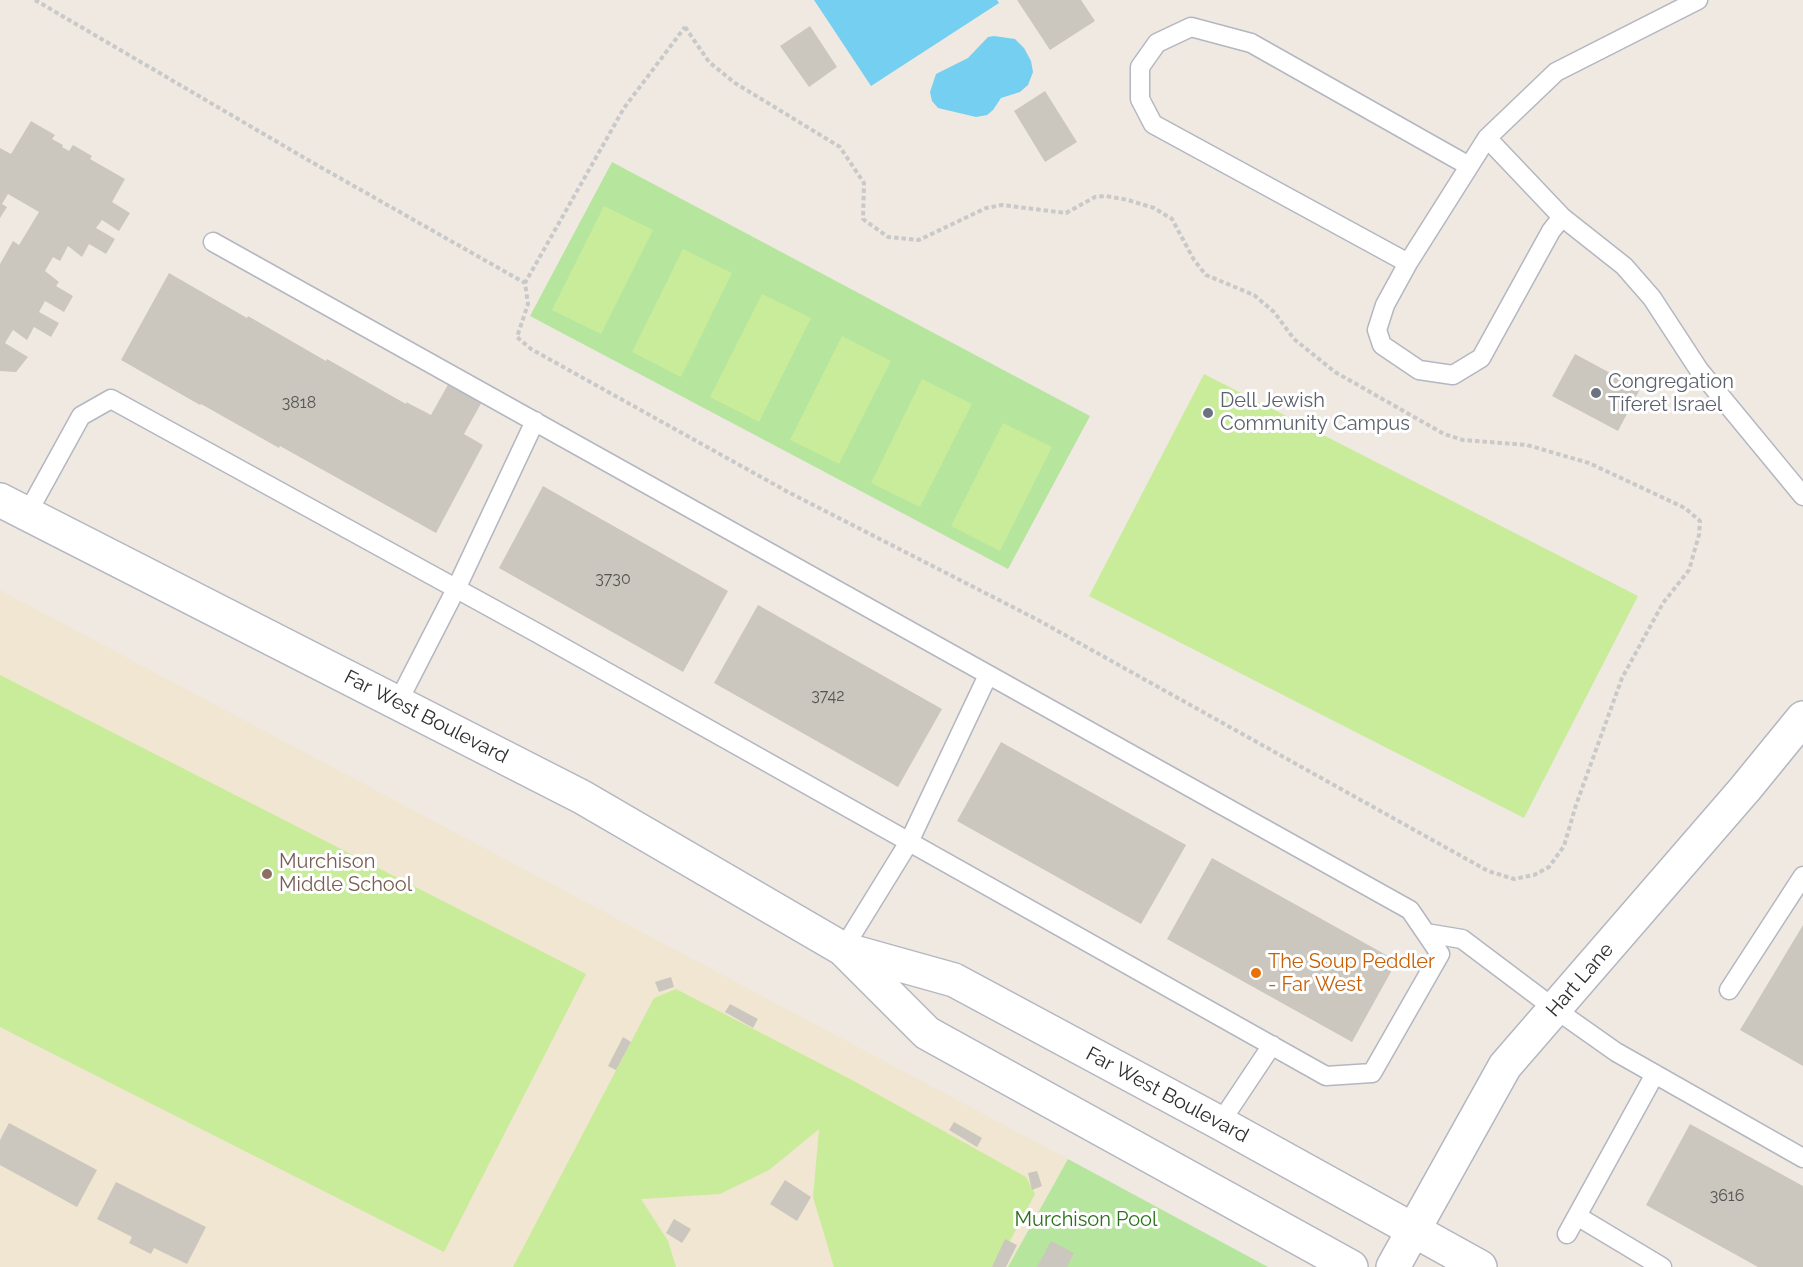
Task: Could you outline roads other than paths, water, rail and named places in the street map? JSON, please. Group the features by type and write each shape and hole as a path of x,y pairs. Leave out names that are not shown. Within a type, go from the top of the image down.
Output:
{"street":[{"name":"Far West Boulevard","path":"14,507 582,797 843,949 954,980 1220,1123 1480,1267"},
{"name":"Hart Lane","path":"1393,1267 1505,1066 1738,797 1803,718"},
{"name":"Far West Boulevard","path":"843,949 927,1034 1351,1267"}],"lane":[{"path":"1563,217 1551,231 1481,358 1453,375 1419,370 1382,345 1377,330 1384,305 1487,138 1556,72 1698,0"},
{"path":"1408,263 1153,124 1140,99 1140,67 1156,43 1191,27 1251,43 1469,166"},
{"path":"1487,138 1563,217 1624,266 1652,298 1699,370 1803,496"},
{"path":"14,507 81,416 111,399 456,589 1326,1076 1372,1073 1440,954 1410,910 213,242"},
{"path":"398,702 456,589 535,421"},
{"path":"843,949 909,842 988,675"},
{"path":"1729,990 1803,876"},
{"path":"1426,933 1462,939 1616,1052 1803,1158"},
{"path":"1220,1123 1272,1046"},
{"path":"1567,1234 1655,1074"},
{"path":"1577,1216 1662,1267"}],"water":[{"path":"814,0 997,0 999,3 871,86"},
{"path":"988,37 1015,39 1024,48 1031,61 1033,72 1028,85 1020,92 1001,98 987,115 976,117 938,108 932,101 930,92 936,74 968,58"}],"place":[{"name":"Congregation Tiferet Israel","path":"1596,393"},
{"name":"Dell Jewish Community Campus","path":"1208,413"},
{"name":"Murchison Middle School","path":"267,874"},
{"name":"The Soup Peddler - Far West","path":"1256,973"}],"park label":[{"name":"Murchison Pool","path":"1086,1220"}]}
